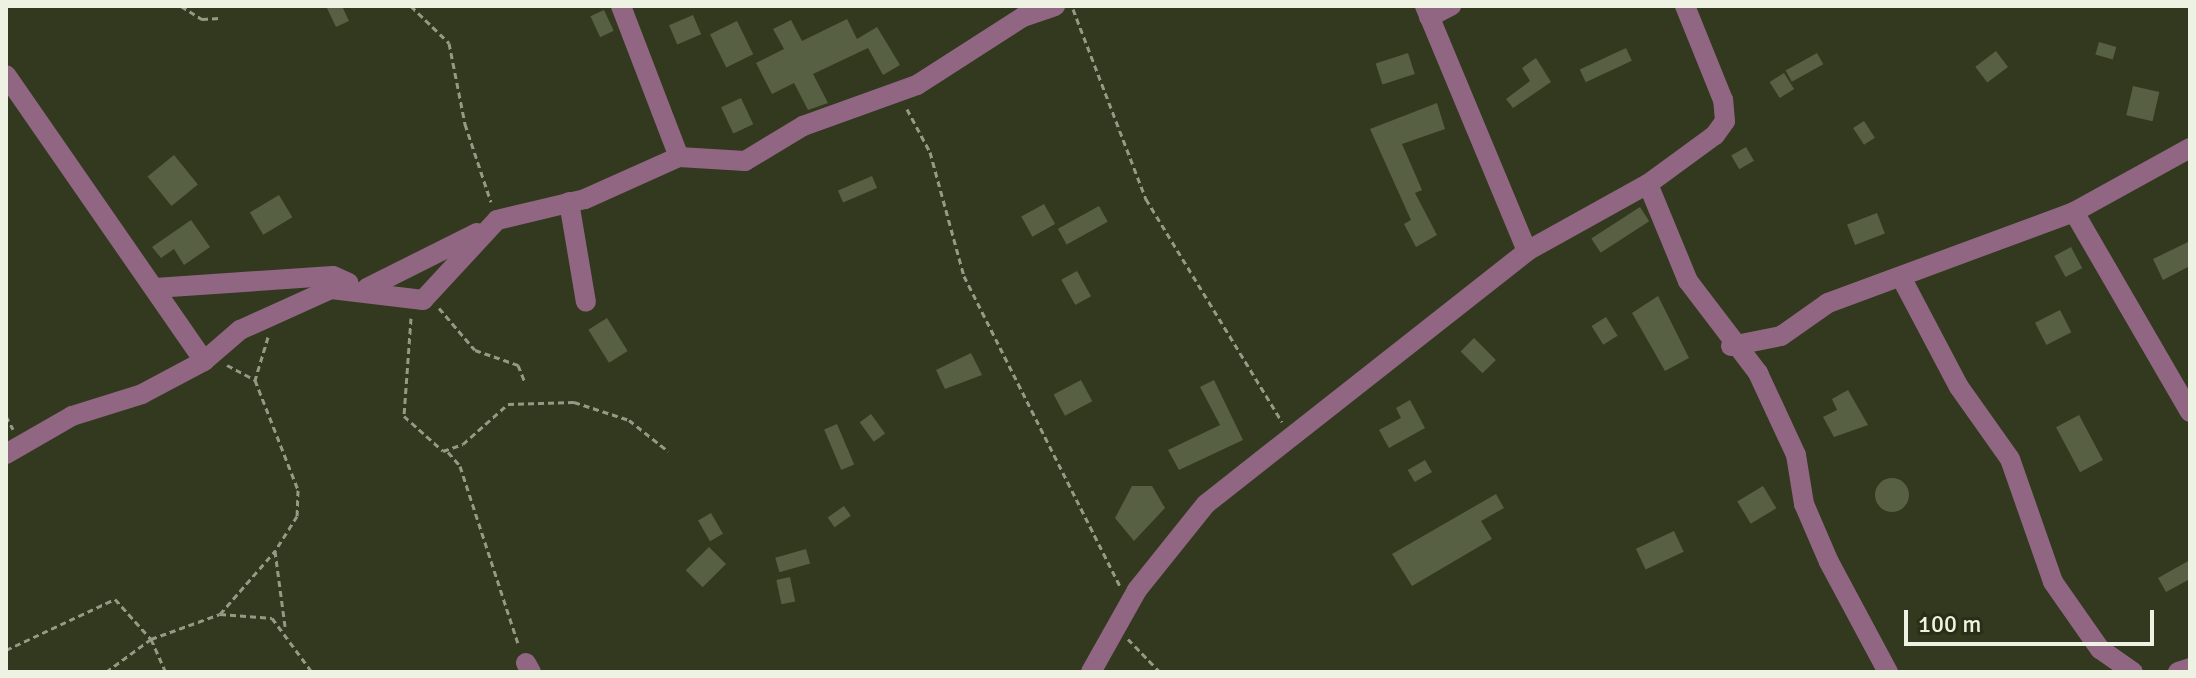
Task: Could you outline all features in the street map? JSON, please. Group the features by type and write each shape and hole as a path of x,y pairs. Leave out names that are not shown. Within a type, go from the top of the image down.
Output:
{"street":[{"path":"621,6 679,157"},
{"path":"6,454 72,416 142,394 204,361 272,315 331,289 361,287 493,224 569,202 679,157 745,161 803,126 898,92 1055,6"},
{"path":"1451,6 1427,11 1527,251"},
{"path":"1091,672 1128,604 1184,527 1290,436 1527,251 1648,184 1725,121 1685,6"},
{"path":"6,75 204,361"},
{"path":"1731,346 1781,336 1828,303 1902,279 2074,212 2190,148"},
{"path":"1648,184 1688,281 1731,346 1758,373 1796,455 1804,504 1829,562 1888,672"},
{"path":"569,202 586,302"},
{"path":"2074,212 2190,412"},
{"path":"155,288 333,276 361,287 423,300 493,224"},
{"path":"1902,279 1959,387 2010,459 2053,582 2100,649 2133,672"},
{"path":"2178,672 2190,668"}],"path":[{"path":"181,6 202,19 220,18"},
{"path":"411,6 449,43 465,124 493,224"},
{"path":"1072,6 1146,199 1290,436"},
{"path":"898,92 930,152 964,276 1128,604"},
{"path":"525,382 518,365 475,350 457,323 423,300 412,314 401,404 404,416 448,452 460,466 528,668"},
{"path":"220,614 275,551 297,516 298,490 255,380 272,315"},
{"path":"204,361 255,380"},
{"path":"448,452 508,404 559,402 629,420 668,451"},
{"path":"275,551 285,626 312,672"},
{"path":"6,650 115,599 151,639 166,672"},
{"path":"106,672 151,639 220,614 272,618 285,626"},
{"path":"1115,625 1160,672"}],"building":[{"path":"326,6 342,6 349,21 336,27"},
{"path":"604,10 614,31 600,37 590,16"},
{"path":"693,15 701,34 677,44 669,25"},
{"path":"847,19 857,39 877,27 900,65 883,75 868,48 813,74 828,103 808,110 794,83 772,94 756,63 784,49 773,29 791,20 802,41"},
{"path":"737,21 753,54 726,67 710,34"},
{"path":"2099,42 2116,47 2113,59 2095,54"},
{"path":"1626,48 1632,61 1586,82 1580,70"},
{"path":"1996,51 2008,67 1987,83 1975,67"},
{"path":"1408,53 1415,74 1382,84 1376,64"},
{"path":"1817,53 1823,64 1792,82 1786,70"},
{"path":"1536,58 1551,82 1513,108 1506,99 1530,81 1522,68"},
{"path":"1784,73 1794,89 1780,98 1770,82"},
{"path":"2133,86 2159,92 2153,121 2126,115"},
{"path":"741,98 753,124 733,134 721,107"},
{"path":"1437,103 1445,129 1402,144 1422,190 1415,193 1437,235 1416,247 1404,224 1411,220 1370,129"},
{"path":"1864,121 1875,138 1864,145 1853,128"},
{"path":"1746,147 1754,161 1739,169 1731,156"},
{"path":"174,155 198,185 171,206 148,176"},
{"path":"872,176 877,188 843,202 838,190"},
{"path":"279,195 292,217 263,235 250,213"},
{"path":"1044,204 1055,224 1032,237 1021,217"},
{"path":"1099,206 1108,222 1067,245 1058,229"},
{"path":"1640,207 1649,221 1601,253 1591,239"},
{"path":"1877,213 1885,234 1855,245 1847,224"},
{"path":"191,220 210,247 184,265 174,249 161,258 152,247"},
{"path":"2190,241 2190,266 2163,280 2153,259"},
{"path":"2071,247 2082,268 2065,277 2054,256"},
{"path":"1077,271 1091,296 1075,305 1061,280"},
{"path":"1658,296 1689,358 1665,371 1632,313"},
{"path":"2060,310 2071,332 2046,345 2035,323"},
{"path":"1606,317 1618,336 1603,345 1592,326"},
{"path":"607,318 628,351 609,363 588,330"},
{"path":"1474,338 1496,360 1482,373 1461,351"},
{"path":"971,353 982,375 945,389 936,370"},
{"path":"1081,380 1092,401 1065,416 1054,395"},
{"path":"1214,380 1243,440 1179,470 1168,450 1220,425 1200,387"},
{"path":"1848,390 1868,425 1834,437 1823,417 1837,410 1832,399"},
{"path":"1410,400 1425,428 1389,448 1379,430 1401,418 1396,408"},
{"path":"871,414 885,433 874,442 860,422"},
{"path":"2079,415 2103,460 2080,472 2056,427"},
{"path":"837,424 854,465 841,470 824,429"},
{"path":"1425,460 1432,472 1415,482 1408,470"},
{"path":"1892,478 1904,483 1909,495 1904,507 1892,512 1880,507 1875,495 1880,483"},
{"path":"1132,486 1152,486 1165,508 1134,541 1115,518"},
{"path":"1763,486 1776,508 1751,524 1737,501"},
{"path":"1496,494 1504,508 1481,521 1492,539 1412,586 1392,554"},
{"path":"844,506 851,516 834,527 828,517"},
{"path":"711,513 723,534 710,541 698,520"},
{"path":"1674,531 1684,552 1646,570 1636,549"},
{"path":"709,547 726,564 703,587 686,570"},
{"path":"806,549 810,563 779,572 775,558"},
{"path":"2190,560 2190,579 2166,592 2158,578"},
{"path":"790,577 795,601 782,604 776,580"}]}
